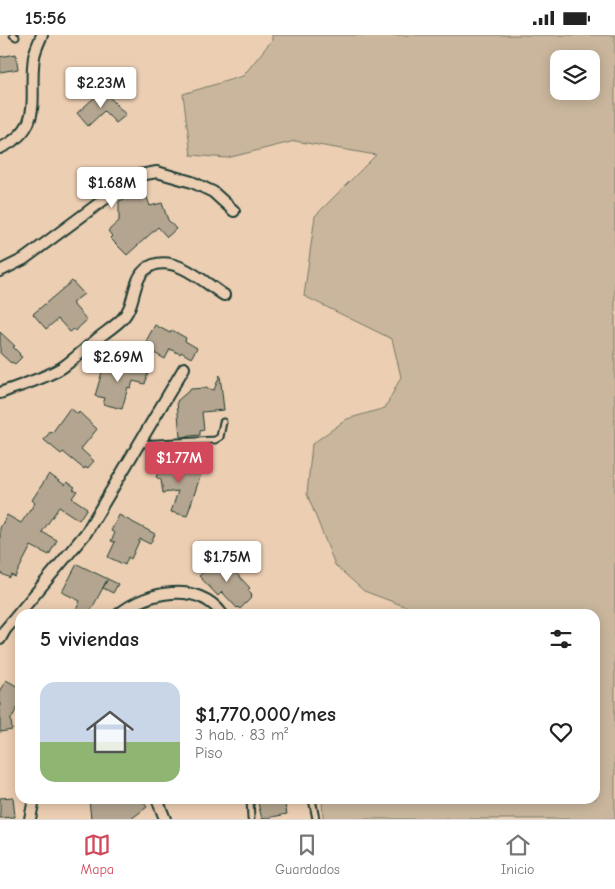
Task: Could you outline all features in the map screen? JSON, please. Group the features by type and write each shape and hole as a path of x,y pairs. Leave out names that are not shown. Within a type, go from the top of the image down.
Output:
{"street":[{"path":"0,149 13,142 26,128 33,111 34,56 42,35"},
{"path":"0,271 24,259 125,184 140,175 157,172 192,182 213,193 234,211"},
{"path":"0,393 43,377 62,367 124,318 132,305 136,283 143,271 154,265 167,263 178,265 224,295"},
{"path":"23,609 86,533 184,368"},
{"path":"125,609 148,597 170,592 188,594 208,601 217,609"},
{"path":"0,639 15,618"},
{"path":"30,819 33,804"},
{"path":"159,804 165,819"}],"lane":[{"path":"139,444 215,440 220,437 223,421"},
{"path":"250,804 251,819"},
{"path":"313,804 316,819"}],"shaded area":[{"path":"272,35 615,35 615,819 323,819 322,804 600,804 600,609 412,609 364,591 335,565 307,494 312,444 347,419 385,408 401,377 392,339 304,296 315,216 376,155 295,141 227,158 191,155 183,94 243,76 272,40"}],"building":[{"path":"16,54 18,69 0,72 0,57"},
{"path":"103,90 126,115 116,123 104,111 88,126 77,113"},
{"path":"145,192 150,206 162,203 168,220 176,229 167,237 158,227 127,255 110,238 112,236 108,231 119,221 119,201"},
{"path":"72,281 84,294 72,303 87,320 75,331 74,329 70,332 58,319 46,329 33,314"},
{"path":"155,325 170,333 172,330 186,338 185,341 197,348 191,358 181,352 180,354 170,349 165,359 147,349 150,344 146,341"},
{"path":"0,332 15,346 13,347 22,357 15,364 11,363 0,353"},
{"path":"121,360 130,363 129,366 148,372 145,384 133,381 131,388 128,387 122,409 103,404 105,398 95,396 104,365 114,368 116,361 120,363"},
{"path":"220,375 224,410 202,412 204,430 200,431 200,435 180,437 177,401 191,389 205,388 214,390"},
{"path":"70,408 78,414 79,412 97,429 81,449 94,461 87,469 85,467 84,469 63,452 61,454 44,440 50,432 52,433"},
{"path":"174,456 175,466 201,474 187,516 171,512 178,491 163,493 161,480 156,477 163,464 162,457"},
{"path":"49,474 65,485 67,482 75,487 73,489 77,491 72,498 87,508 79,520 59,507 42,532 57,540 49,555 31,546 15,577 11,575 10,578 0,573 0,528 7,515 21,523 35,503 32,500"},
{"path":"119,515 155,534 150,544 140,539 131,559 128,557 125,565 108,557 115,542 111,541 115,533 111,531"},
{"path":"221,557 250,588 248,590 252,597 240,609 222,592 218,596 199,576"},
{"path":"77,564 118,584 113,593 103,588 107,580 92,609 76,609 80,601 62,592"},
{"path":"6,680 15,685 15,712 11,719 12,730 0,732 0,690"},
{"path":"13,797 15,817 0,818 0,798"},
{"path":"90,804 145,804 147,807 131,819 91,819"},
{"path":"258,804 285,804 287,814 262,819"}]}
